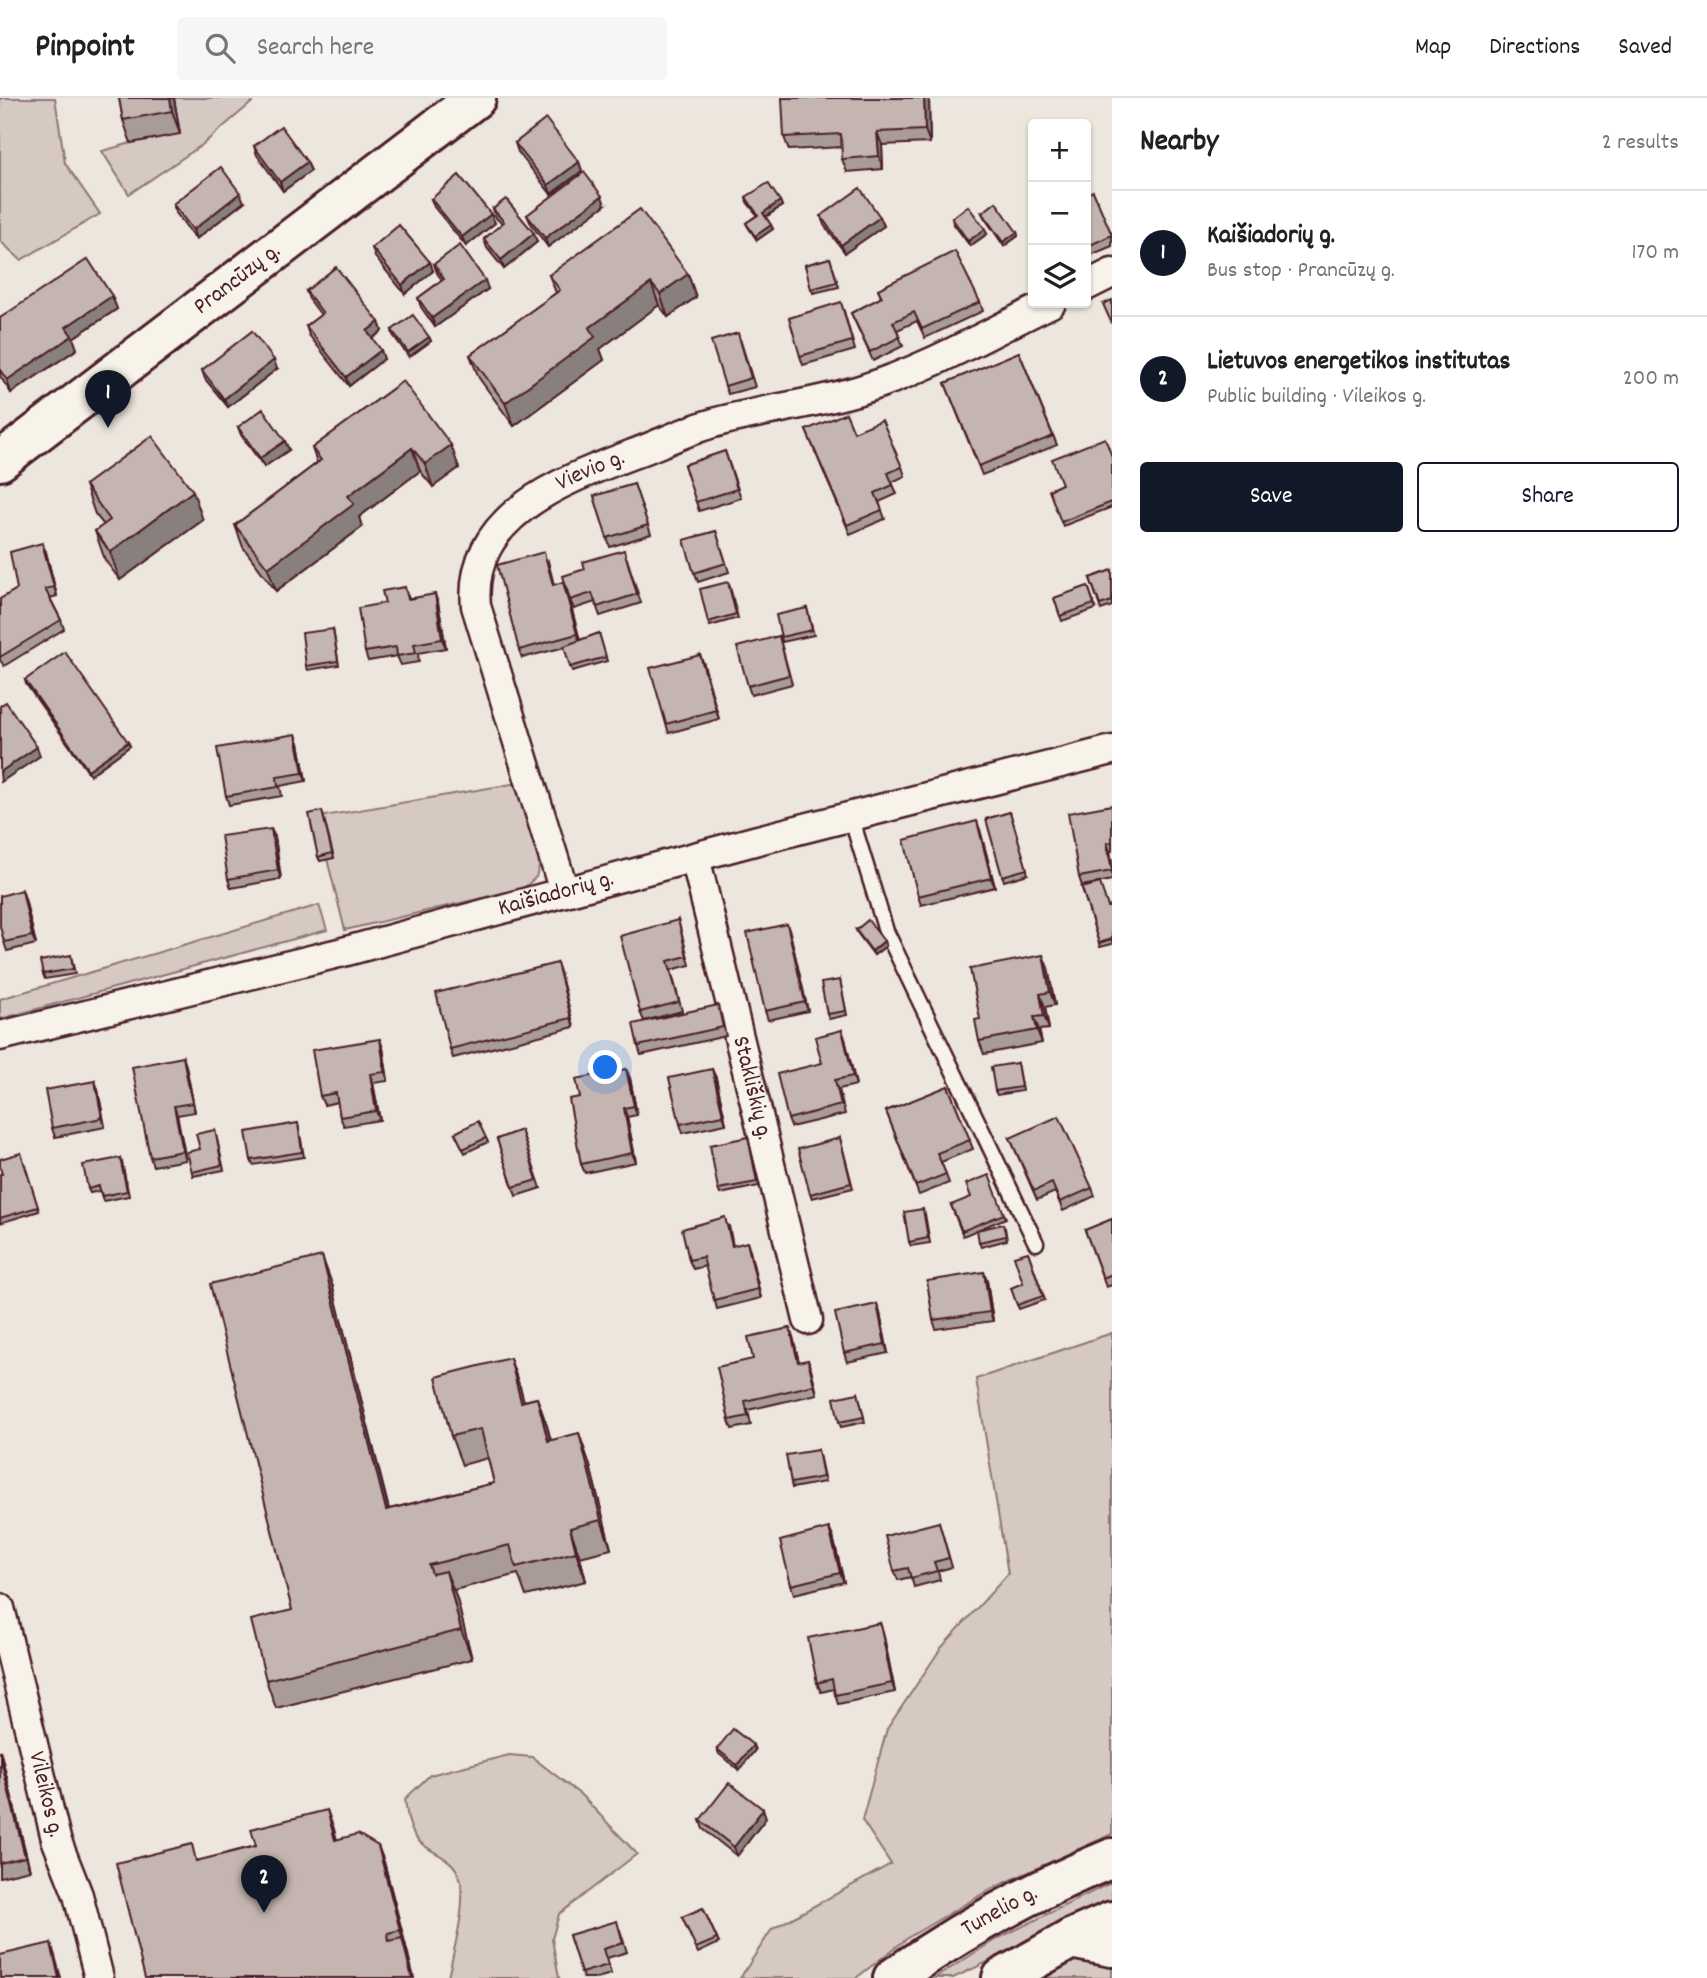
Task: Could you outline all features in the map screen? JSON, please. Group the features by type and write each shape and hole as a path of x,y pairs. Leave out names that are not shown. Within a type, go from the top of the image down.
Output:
{"street":[{"name":"Prancūzų g.","path":"0,461 476,98"},
{"path":"1091,284 1112,273"},
{"name":"Vievio g.","path":"564,891 476,606 474,584 479,560 500,529 524,506 561,481 715,422 862,390 1040,308"},
{"name":"Kaišiadorių g.","path":"0,1036 343,952 564,891 1112,750"},
{"name":"Stakliškių g.","path":"695,857 808,1320"},
{"name":"Vileikos g.","path":"0,1608 56,1839 78,1895 100,1978"},
{"name":"Tunelio g.","path":"893,1978 935,1948 1010,1904 1112,1858"},
{"path":"1002,1978 1071,1939 1112,1921"},
{"path":"1071,1939 1112,1947"}],"lane":[{"path":"851,817 886,931 1036,1243"}],"shaded area":[{"path":"0,98 55,98 65,163 100,214 21,260 0,241"},
{"path":"174,98 257,98 202,145 129,194 102,151 131,143"},
{"path":"518,783 540,863 536,877 524,888 345,930 327,859 324,816"},
{"path":"319,905 327,930 0,1019 0,999"},
{"path":"1112,1333 1112,1834 991,1889 909,1937 856,1978 740,1978 772,1929 891,1864 862,1820 887,1729 941,1648 1008,1574 976,1379"},
{"path":"509,1755 532,1757 581,1795 637,1854 559,1914 552,1939 559,1978 448,1978 459,1926 462,1885 451,1863 418,1840 408,1820 405,1799 430,1775"},
{"path":"1112,1882 1112,1904 953,1978 935,1978 995,1940"},
{"path":"1112,1945 1112,1978 1041,1978 1065,1964"}],"building":[{"path":"119,98 170,98 172,111 123,120"},
{"path":"782,98 924,98 925,130 877,132 879,156 842,159 841,134 784,137"},
{"path":"546,119 579,162 548,185 515,143"},
{"path":"281,126 307,162 280,182 254,146"},
{"path":"221,167 240,193 193,230 173,204"},
{"path":"584,172 602,196 545,238 527,215"},
{"path":"459,175 491,214 462,237 431,199"},
{"path":"768,183 780,201 763,213 771,225 755,236 746,223 758,215 746,197"},
{"path":"860,188 880,217 841,245 821,216"},
{"path":"1093,191 1112,235 1091,245"},
{"path":"506,199 534,233 501,260 484,239 504,222 493,209"},
{"path":"996,202 1017,232 1003,242 982,213"},
{"path":"968,206 985,229 968,241 952,218"},
{"path":"640,209 688,274 660,294 651,283 589,328 595,337 505,403 470,355 560,290 549,275"},
{"path":"399,225 430,262 402,285 372,248"},
{"path":"460,245 485,280 432,318 418,298 444,279 434,264"},
{"path":"955,251 980,302 922,329 914,312 893,322 900,337 870,352 851,313 882,297 878,289"},
{"path":"830,258 837,282 811,289 805,265"},
{"path":"88,259 112,296 66,327 72,336 7,380 0,370 0,318"},
{"path":"336,267 379,322 367,331 381,350 346,377 306,326 323,313 306,291"},
{"path":"1112,300 1112,324 1103,304"},
{"path":"841,302 852,341 800,356 789,318"},
{"path":"413,315 429,337 408,352 392,330"},
{"path":"252,331 274,360 224,399 202,370"},
{"path":"738,333 751,378 725,386 711,341"},
{"path":"1019,352 1053,436 979,466 945,383"},
{"path":"403,381 451,445 425,464 412,448 348,496 354,504 268,568 235,525 321,460 312,448"},
{"path":"263,409 285,441 260,458 238,427"},
{"path":"846,413 854,432 882,420 902,467 888,473 893,485 875,493 882,510 847,525 806,430"},
{"path":"152,436 193,491 110,552 95,531 110,520 85,485"},
{"path":"1105,438 1112,457 1112,502 1061,522 1049,490 1062,484 1052,459"},
{"path":"725,451 737,489 696,502 684,465"},
{"path":"634,484 648,525 607,538 594,496"},
{"path":"716,531 726,563 694,573 684,540"},
{"path":"42,543 54,587 45,589 61,620 0,657 0,599 17,589 10,552"},
{"path":"624,550 637,594 597,607 592,593 570,600 563,576 585,569 583,562"},
{"path":"544,552 553,585 563,582 577,634 519,650 497,565"},
{"path":"1112,570 1112,601 1100,605 1090,578"},
{"path":"728,582 736,614 708,622 700,589"},
{"path":"1088,586 1094,604 1060,616 1054,598"},
{"path":"405,587 408,599 435,594 442,639 414,644 416,653 397,656 396,647 365,652 358,608 385,603 382,591"},
{"path":"807,608 812,630 781,637 776,615"},
{"path":"333,629 338,661 306,666 302,633"},
{"path":"599,633 606,657 570,667 564,646"},
{"path":"779,636 789,675 748,686 737,647"},
{"path":"65,652 128,742 88,770 25,680"},
{"path":"700,655 716,710 666,724 650,668"},
{"path":"6,702 37,747 0,772 0,706"},
{"path":"296,734 303,773 277,777 278,787 226,796 217,748"},
{"path":"1112,805 1112,842 1107,843 1112,871 1079,877 1068,813"},
{"path":"322,811 332,853 318,857 309,814"},
{"path":"1010,812 1027,869 1002,876 986,819"},
{"path":"977,821 991,878 918,896 904,840"},
{"path":"271,829 278,870 228,879 221,836"},
{"path":"1100,883 1108,907 1112,906 1112,939 1099,943 1082,888"},
{"path":"22,890 32,936 4,942 0,926 0,896"},
{"path":"678,920 687,956 668,961 679,1002 640,1012 620,936"},
{"path":"868,920 884,941 872,951 856,930"},
{"path":"787,924 805,1002 765,1011 747,933"},
{"path":"71,955 73,969 43,974 40,961"},
{"path":"1043,955 1050,992 1040,994 1044,1016 1034,1017 1037,1030 979,1041 975,1020 980,1019 970,969"},
{"path":"557,963 571,1018 450,1049 436,993"},
{"path":"840,980 846,1011 827,1014 821,983"},
{"path":"718,1005 723,1027 638,1046 633,1024"},
{"path":"842,1030 853,1076 835,1080 841,1105 788,1119 777,1074 822,1063 815,1037"},
{"path":"380,1039 385,1072 370,1074 376,1111 340,1117 336,1093 320,1096 312,1050"},
{"path":"183,1057 192,1103 174,1106 183,1151 150,1157 132,1067"},
{"path":"1017,1063 1021,1087 995,1091 991,1067"},
{"path":"626,1069 634,1106 624,1108 632,1153 581,1164 569,1099 580,1097 576,1079"},
{"path":"712,1069 723,1115 680,1124 669,1078"},
{"path":"95,1081 102,1118 52,1128 45,1090"},
{"path":"948,1086 970,1140 937,1153 946,1174 916,1186 886,1111"},
{"path":"1059,1116 1092,1188 1060,1202 1052,1183 1034,1191 1010,1138"},
{"path":"478,1121 486,1138 463,1149 455,1133"},
{"path":"298,1123 302,1152 251,1160 246,1132"},
{"path":"215,1130 222,1165 192,1172 187,1152 200,1149 196,1134"},
{"path":"521,1130 537,1180 513,1187 497,1139"},
{"path":"748,1137 757,1182 718,1189 710,1145"},
{"path":"840,1138 851,1183 810,1194 798,1149"},
{"path":"21,1153 38,1207 0,1218 0,1159"},
{"path":"120,1158 127,1191 102,1196 99,1186 88,1189 83,1165"},
{"path":"989,1175 1004,1214 962,1231 951,1205 971,1197 966,1184"},
{"path":"923,1209 928,1238 909,1242 904,1212"},
{"path":"725,1217 732,1246 747,1242 758,1289 714,1300 703,1257 689,1260 682,1229"},
{"path":"1112,1219 1112,1274 1103,1278 1085,1230"},
{"path":"1003,1224 1006,1236 979,1242 977,1230"},
{"path":"1028,1252 1043,1296 1017,1305 1011,1288 1023,1283 1014,1256"},
{"path":"322,1256 386,1510 494,1483 481,1429 451,1436 436,1377 510,1358 521,1402 537,1398 548,1441 579,1433 601,1520 570,1528 576,1552 516,1567 510,1545 429,1565 432,1574 446,1571 461,1630 266,1680 251,1620 292,1610 210,1284"},
{"path":"984,1272 990,1312 933,1320 927,1281"},
{"path":"877,1304 885,1344 844,1353 835,1313"},
{"path":"790,1328 798,1362 808,1360 814,1385 745,1401 748,1416 729,1420 717,1367 753,1359 748,1337"},
{"path":"858,1393 864,1417 839,1422 834,1398"},
{"path":"818,1450 823,1477 791,1483 786,1455"},
{"path":"939,1522 949,1558 934,1562 937,1571 911,1578 908,1568 894,1571 885,1536"},
{"path":"829,1528 840,1573 791,1585 780,1541"},
{"path":"880,1623 892,1683 835,1695 832,1679 817,1683 808,1638"},
{"path":"733,1729 753,1745 737,1765 717,1749"},
{"path":"0,1756 25,1857 0,1863"},
{"path":"729,1783 763,1809 734,1847 700,1820"},
{"path":"327,1810 335,1840 358,1834 378,1846 400,1930 388,1933 389,1941 402,1938 412,1978 145,1978 116,1863 192,1844 196,1861 256,1846 251,1829"},
{"path":"703,1908 717,1939 696,1948 682,1917"},
{"path":"617,1921 623,1943 603,1949 608,1965 581,1973 569,1935"},
{"path":"51,1943 59,1978 0,1978 0,1955"}],"place":[{"name":"Kaišiadorių g.","path":"108,428"},
{"name":"Lietuvos energetikos institutas","path":"264,1913"}]}
